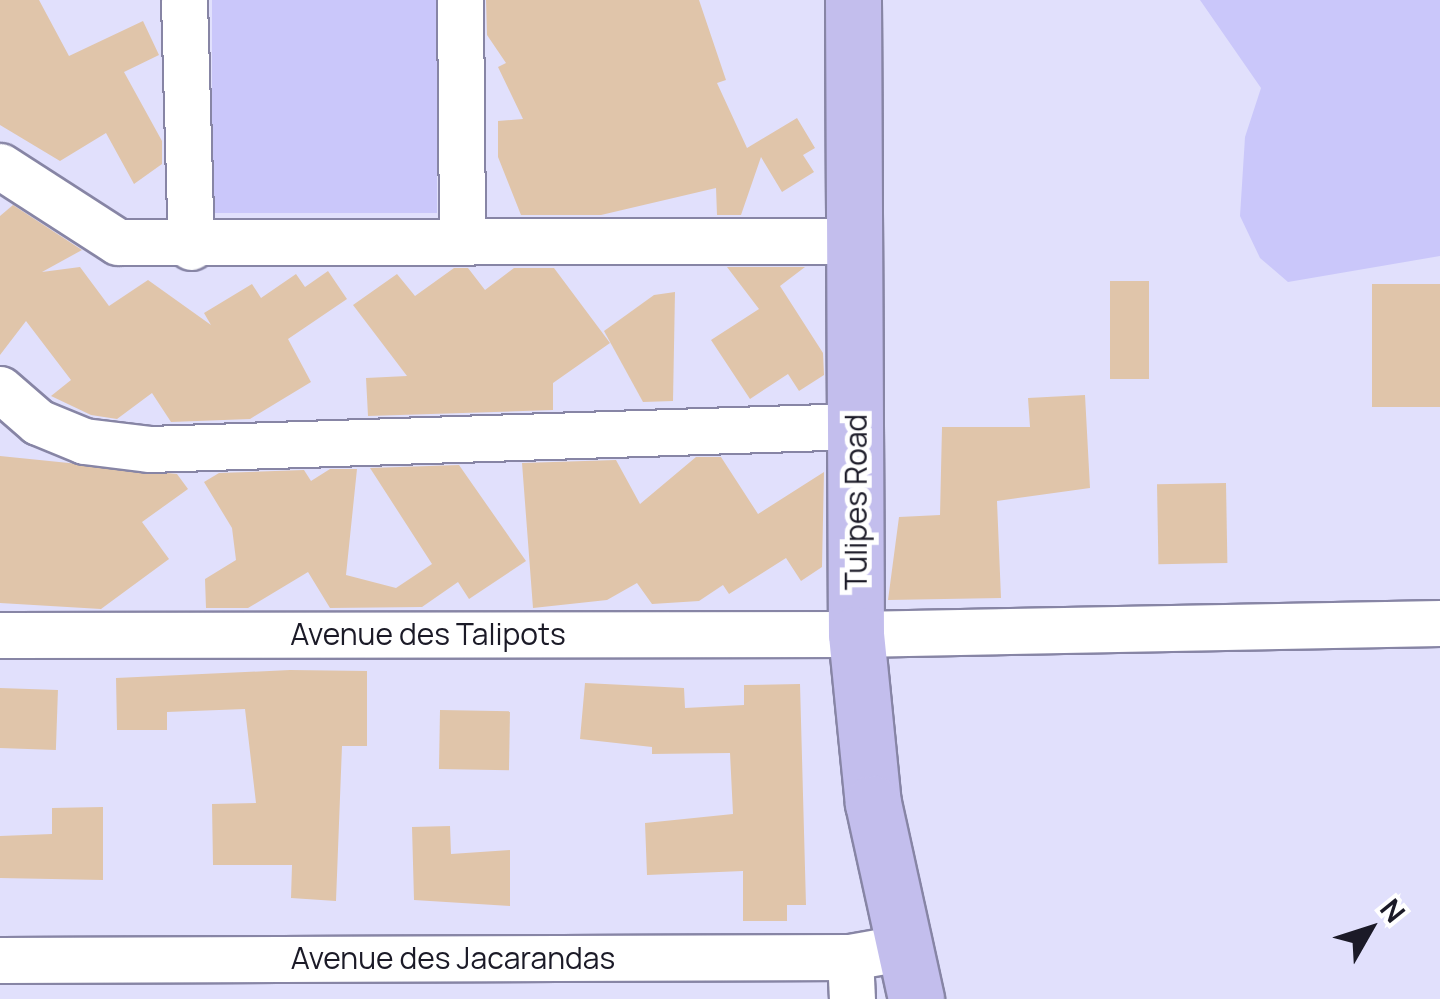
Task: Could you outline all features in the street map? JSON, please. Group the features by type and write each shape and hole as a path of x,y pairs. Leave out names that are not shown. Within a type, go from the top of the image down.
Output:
{"main road":[{"name":"Tulipes Road","path":"853,0 856,634 873,803 911,973"}],"street":[{"path":"184,0 191,247"},
{"path":"460,0 462,241"},
{"path":"0,166 118,242 191,247 462,241 856,241"},
{"path":"0,390 38,422 84,441 149,449 857,426"},
{"name":"Avenue des Talipots","path":"0,635 856,634 1440,622"},
{"name":"Avenue des Jacarandas","path":"0,960 851,978 911,973"}],"shaded area":[{"path":"212,0 437,0 437,213 212,213"},
{"path":"1200,0 1440,0 1440,256 1288,282 1260,258 1240,216 1245,137 1261,88"}],"building":[{"path":"0,0 39,0 69,56 143,21 159,55 124,72 162,141 162,164 134,184 106,133 60,161 0,125"},
{"path":"486,0 699,0 726,80 717,83 747,148 797,118 815,148 803,155 814,172 782,192 761,157 741,215 717,215 716,188 601,215 521,215 498,157 498,121 523,119 498,67 506,63 487,35"},
{"path":"13,205 82,250 42,272 80,267 109,306 148,280 211,325 204,313 252,284 261,298 296,274 305,287 328,271 347,299 288,339 311,382 250,419 171,422 152,393 117,419 91,415 51,396 71,380 26,321 0,355 0,216"},
{"path":"727,267 805,267 780,286 823,353 824,375 799,391 788,374 750,399 711,340 759,309"},
{"path":"454,268 468,268 485,290 514,268 554,268 610,343 553,383 553,410 368,416 366,378 407,376 353,305 397,274 415,296"},
{"path":"1110,281 1149,281 1149,379 1110,379"},
{"path":"1372,284 1440,284 1440,407 1372,407"},
{"path":"675,292 673,401 643,402 604,331 654,295"},
{"path":"1085,395 1090,488 997,501 1001,598 888,600 899,517 940,515 942,427 1030,427 1028,398"},
{"path":"0,456 177,474 188,489 142,522 169,559 101,609 0,603"},
{"path":"696,457 721,457 758,514 824,472 822,567 801,581 786,558 729,594 723,585 699,601 652,604 637,583 607,600 533,608 522,463 616,460 640,504"},
{"path":"459,465 526,561 469,599 458,582 422,607 330,608 308,572 248,608 206,608 205,579 236,560 232,528 204,482 219,473 304,470 311,481 330,469 357,469 346,575 396,588 432,564 370,468"},
{"path":"1226,483 1227,563 1158,564 1157,484"},
{"path":"290,670 367,671 367,746 342,746 336,901 291,898 292,865 213,865 212,804 256,803 245,709 167,712 167,730 117,730 116,678"},
{"path":"585,683 684,688 685,708 744,705 744,685 800,684 806,905 787,905 787,921 743,921 743,871 647,875 645,823 733,814 730,753 652,754 652,747 580,739"},
{"path":"0,688 58,690 56,750 0,748"},
{"path":"440,710 510,711 509,770 439,769"},
{"path":"103,807 103,880 0,878 0,836 52,834 52,808"},
{"path":"450,826 451,854 510,850 510,906 414,900 412,827"}]}
